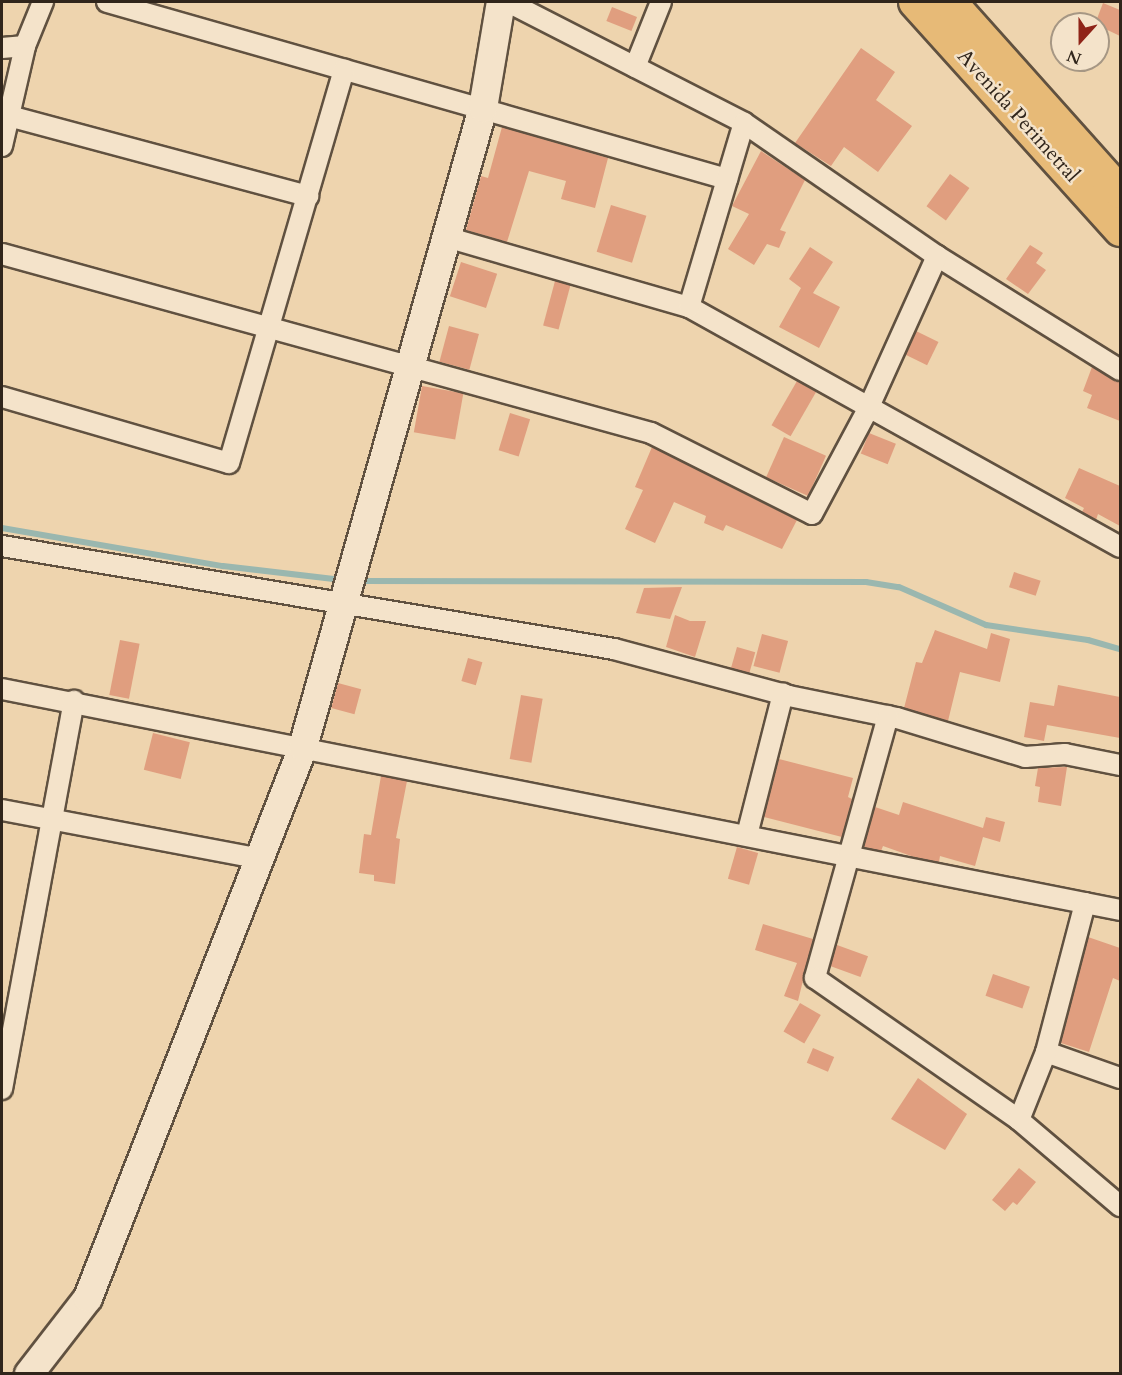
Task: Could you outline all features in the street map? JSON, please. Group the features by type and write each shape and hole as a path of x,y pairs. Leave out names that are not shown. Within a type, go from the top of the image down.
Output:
{"main road":[{"name":"Avenida Perimetral","path":"915,2 1120,230"},
{"name":"Avenida Perimetral","path":"950,2 1120,192"}],"street":[{"path":"2,146 25,46 43,2"},
{"path":"107,2 727,179"},
{"path":"29,1374 88,1298 303,747 483,108 501,2"},
{"path":"508,2 744,123 937,256 1120,369"},
{"path":"635,68 661,2"},
{"path":"2,48 25,46"},
{"path":"2,397 229,463 344,69"},
{"path":"9,116 308,196"},
{"path":"689,307 744,123"},
{"path":"446,237 689,307 868,409 1120,547"},
{"path":"2,254 408,369 651,433 812,514 868,409 937,256"},
{"path":"2,546 347,585 614,649 783,694 888,716 1025,758 1065,754 1120,765"},
{"path":"2,689 74,701 1120,910"},
{"path":"747,835 783,694"},
{"path":"2,1089 55,820 74,701"},
{"path":"888,716 815,978 1019,1120 1120,1206"},
{"path":"2,810 261,859"},
{"path":"1019,1120 1046,1052 1085,903"},
{"path":"1046,1052 1120,1078"}],"building":[{"path":"1103,3 1120,10 1120,36 1110,31 1110,12 1100,12"},
{"path":"612,7 637,17 631,31 606,21"},
{"path":"861,48 895,72 876,100 912,126 878,172 844,147 831,166 795,143"},
{"path":"502,127 608,158 595,208 561,199 566,181 529,171 507,242 466,230 481,176 488,178"},
{"path":"761,151 805,180 780,230 786,232 779,248 767,244 754,265 728,249 749,214 732,206"},
{"path":"950,174 969,188 946,220 926,206"},
{"path":"611,205 646,216 632,263 597,252"},
{"path":"1030,245 1043,253 1036,263 1046,270 1028,294 1006,279"},
{"path":"810,247 833,262 813,293 840,307 819,348 779,327 801,288 789,279"},
{"path":"461,262 497,274 486,308 450,296"},
{"path":"555,281 570,285 559,330 543,325"},
{"path":"449,326 479,334 469,370 439,362"},
{"path":"916,331 938,342 927,365 905,354"},
{"path":"1092,367 1120,382 1120,421 1087,408 1092,395 1083,391"},
{"path":"797,381 816,392 791,436 772,425"},
{"path":"422,386 463,393 455,440 414,432"},
{"path":"510,413 530,419 519,456 499,450"},
{"path":"869,433 896,444 888,464 861,453"},
{"path":"784,437 826,456 808,496 766,477"},
{"path":"652,447 797,520 782,549 726,525 723,531 704,523 706,516 674,502 655,543 625,529 643,490 635,487"},
{"path":"1079,468 1120,486 1120,526 1098,514 1096,520 1082,512 1084,508 1065,498"},
{"path":"1014,572 1041,581 1036,596 1009,587"},
{"path":"682,587 670,619 636,613 644,588"},
{"path":"675,615 690,621 706,621 695,657 666,647"},
{"path":"935,630 987,649 991,633 1010,639 1000,682 960,672 948,721 904,708 916,662 922,663"},
{"path":"762,634 788,641 780,673 753,666"},
{"path":"120,640 140,644 129,699 109,695"},
{"path":"737,647 755,652 749,673 731,668"},
{"path":"468,658 482,662 476,685 461,681"},
{"path":"338,683 361,689 354,714 331,708"},
{"path":"1058,685 1120,697 1120,738 1047,725 1044,741 1024,737 1030,702 1054,706"},
{"path":"521,695 543,699 531,763 510,759"},
{"path":"153,733 190,742 181,779 144,770"},
{"path":"779,759 853,778 848,797 852,799 842,837 764,817"},
{"path":"1067,767 1061,806 1038,802 1040,787 1035,786 1038,768"},
{"path":"381,776 407,781 396,838 400,839 395,884 374,881 374,875 359,873 364,834 371,835"},
{"path":"903,802 983,828 986,817 1005,822 1000,842 983,837 975,866 940,856 939,862 914,857 883,846 881,851 864,847 875,807 899,815"},
{"path":"737,847 758,853 749,885 728,879"},
{"path":"763,924 813,939 798,1001 784,996 797,963 755,950"},
{"path":"1088,937 1120,948 1120,981 1113,978 1089,1052 1061,1043"},
{"path":"837,945 868,956 860,977 829,966"},
{"path":"993,974 1030,987 1022,1008 986,996"},
{"path":"800,1003 821,1015 804,1044 784,1032"},
{"path":"813,1048 834,1057 828,1072 807,1063"},
{"path":"918,1078 967,1114 945,1150 891,1119"},
{"path":"1019,1168 1036,1182 1017,1205 1013,1202 1005,1211 992,1200"}],"waterway":[{"path":"2,528 223,566 342,580"},
{"path":"358,581 866,582 899,587 986,625 1088,640 1120,649"}]}
